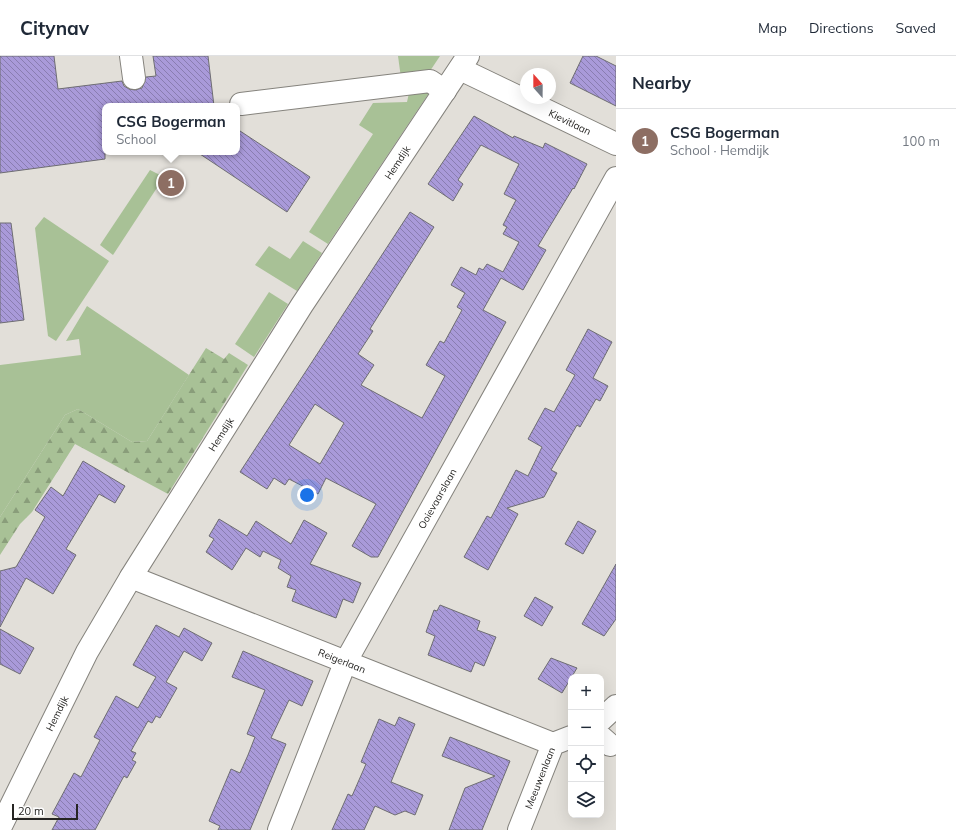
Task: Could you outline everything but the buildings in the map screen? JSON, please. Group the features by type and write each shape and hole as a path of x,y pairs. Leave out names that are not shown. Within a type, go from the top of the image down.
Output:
{"street":[{"path":"131,56 134,78"},
{"name":"Hemdijk","path":"0,828 87,652 131,576 302,305 464,63"},
{"name":"Kievitlaan","path":"464,63 616,144"},
{"path":"241,104 430,81 445,91"},
{"name":"Ooievaarslaan","path":"279,830 345,663 616,178"},
{"name":"Reigerlaan","path":"131,576 345,663 562,740"},
{"path":"604,717 616,706"},
{"name":"Meeuwenlaan","path":"519,830 562,740"}],"green space":[{"path":"398,56 440,56 428,74 401,78"},
{"path":"431,90 328,244 309,232 373,134 359,125 373,103 407,102 409,93"},
{"path":"150,170 164,177 113,255 100,245"},
{"path":"44,217 109,261 56,341 48,336 35,228"},
{"path":"303,241 322,253 297,291 255,265 269,246 290,259"},
{"path":"269,292 288,304 254,357 235,344"},
{"path":"87,306 189,375 147,441 132,442 78,409 65,415 0,517 0,365 81,355 79,339 66,341"},
{"path":"206,348 224,359 229,353 248,365 168,494 75,444 32,512 20,524 0,555 0,517 65,415 78,409 132,442 147,441"}],"place":[{"name":"CSG Bogerman","path":"171,183"}]}
